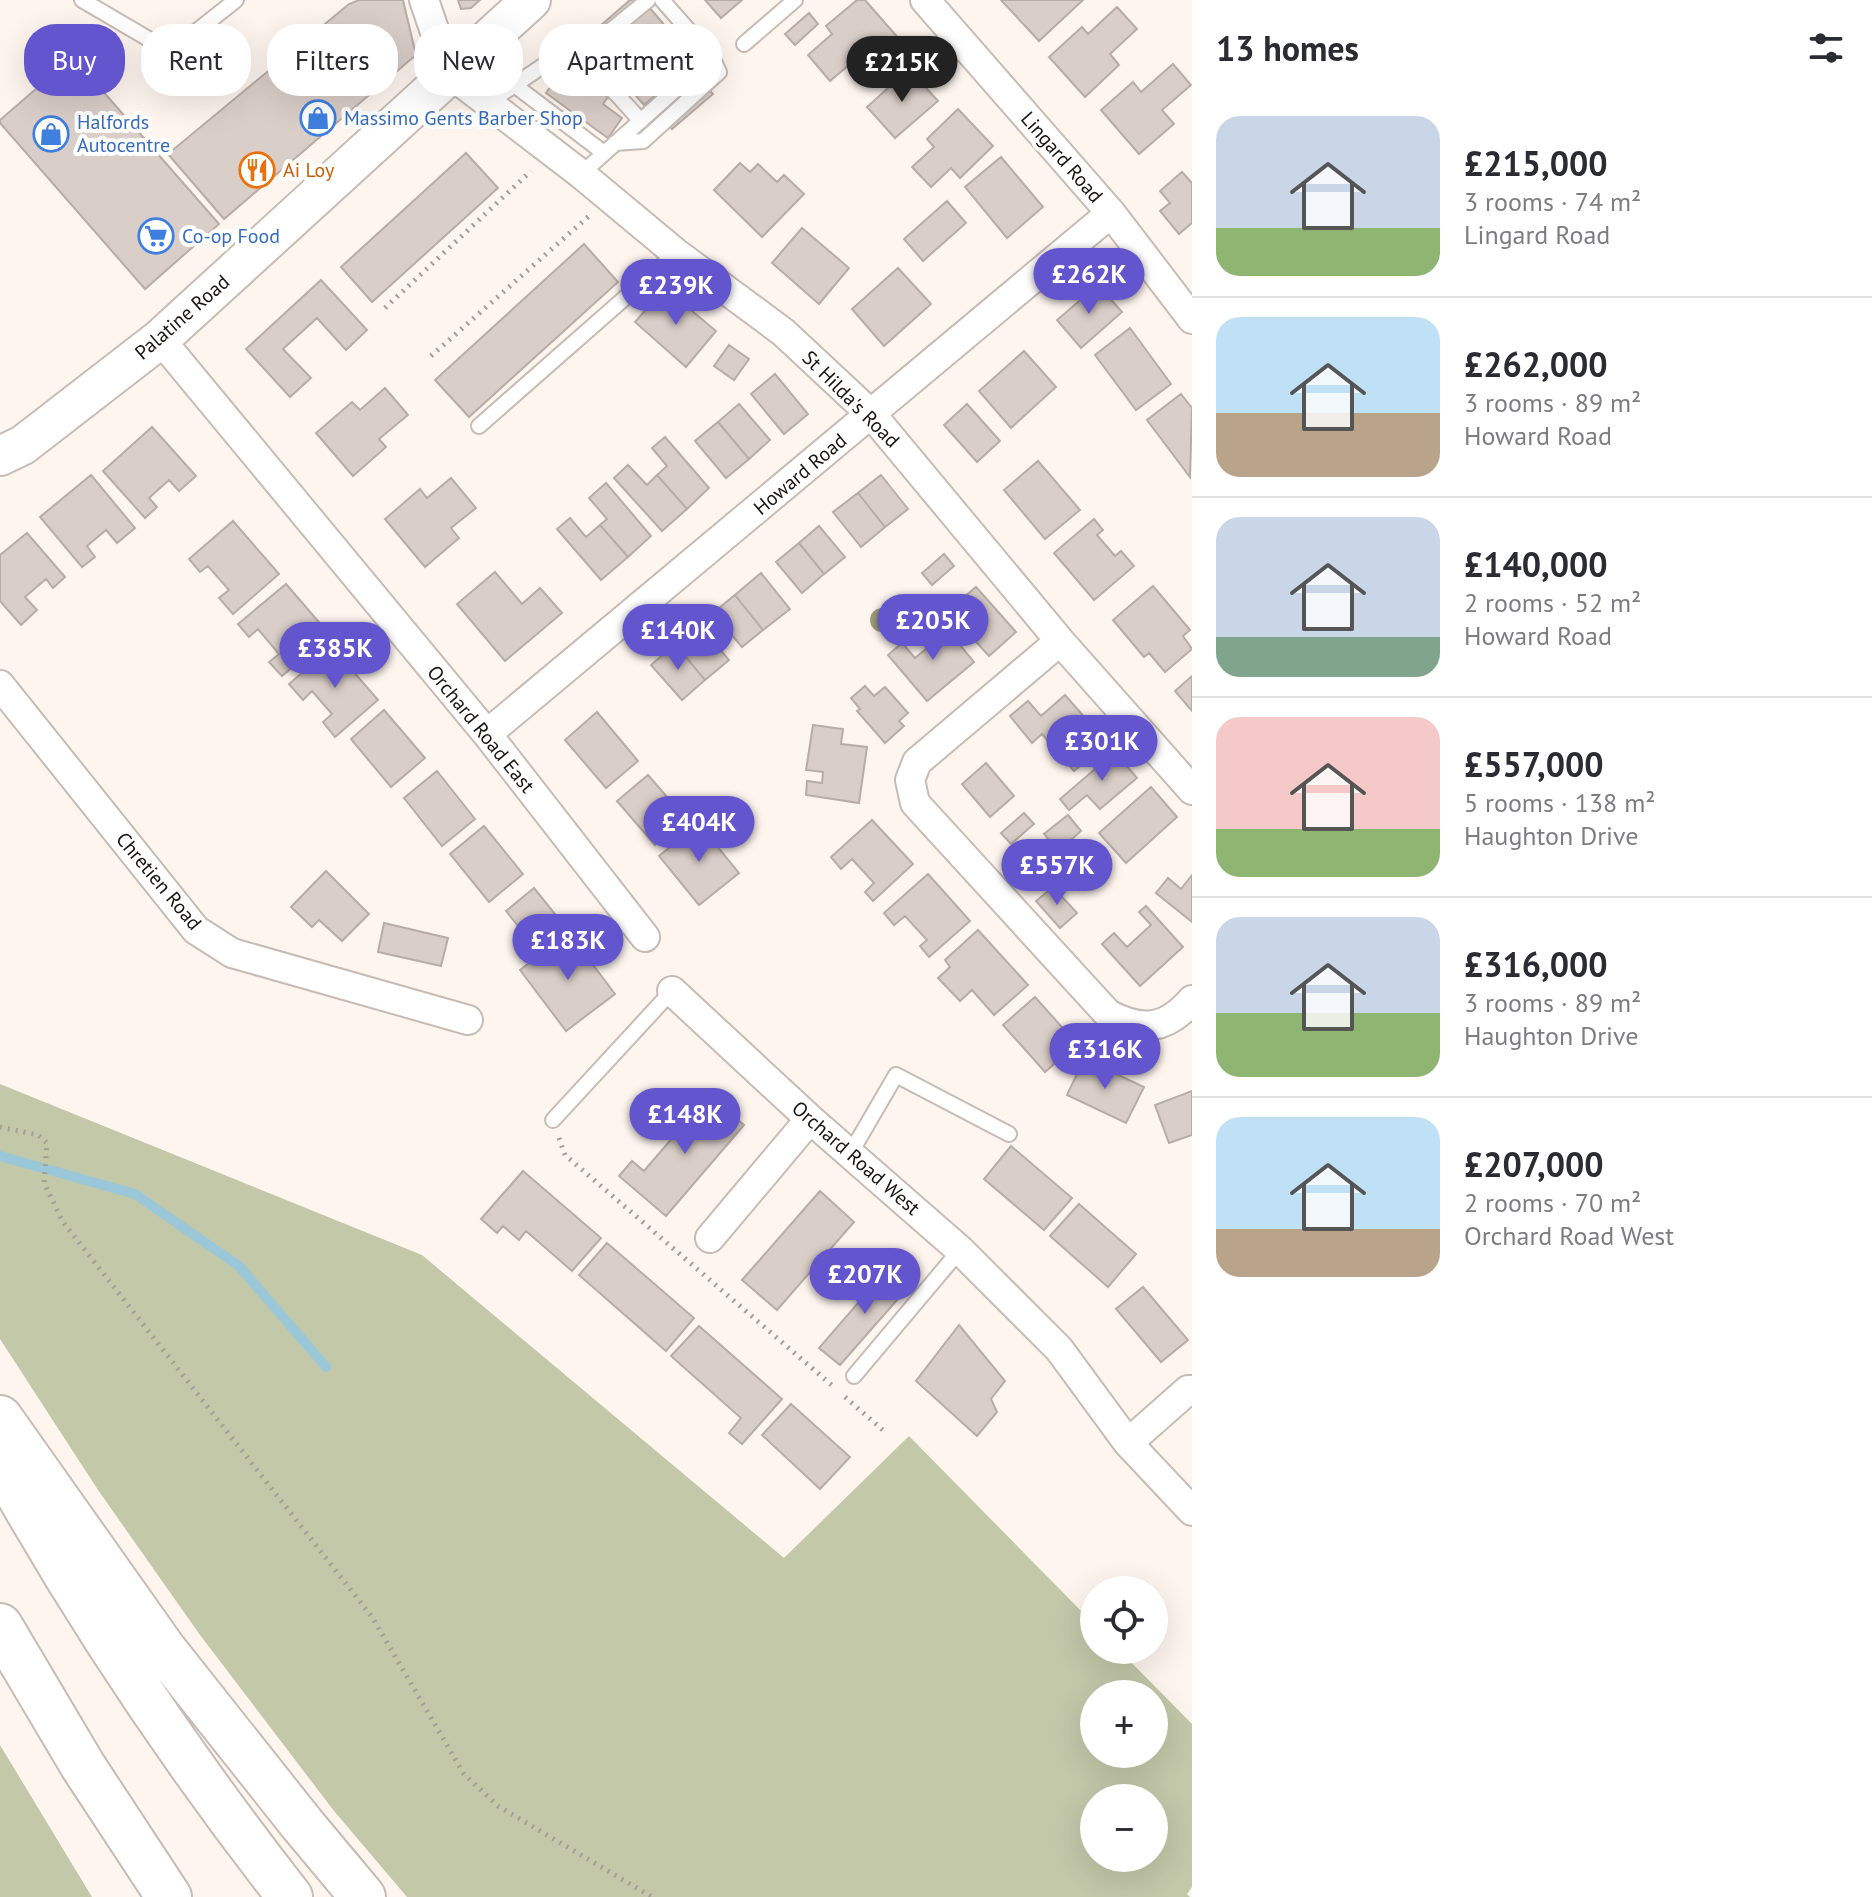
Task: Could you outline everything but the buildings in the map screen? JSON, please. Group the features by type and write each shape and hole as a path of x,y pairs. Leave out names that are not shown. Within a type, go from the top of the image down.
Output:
{"highway":[{"path":"0,1418 164,1650 363,1897"},
{"path":"0,1461 129,1671 201,1777 290,1897"},
{"path":"0,1626 83,1766 169,1897"}],"main road":[{"name":"Palatine Road","path":"504,24 531,0"},
{"name":"Palatine Road","path":"0,456 23,445 160,339 424,96"}],"street":[{"path":"424,0 432,24"},
{"name":"Lingard Road","path":"925,0 1111,213 1192,319"},
{"name":"St Hilda's Road","path":"479,96 581,174 676,253 783,332 872,415 1060,641 1192,790"},
{"name":"Howard Road","path":"487,734 1111,213"},
{"name":"Orchard Road East","path":"160,339 487,734 645,937"},
{"path":"1060,641 917,762 910,780 915,803 1108,1014 1128,1025 1154,1026 1178,1016 1192,1000"},
{"name":"Chretien Road","path":"0,685 196,930 232,953 468,1020"},
{"name":"Orchard Road West","path":"672,991 810,1119 960,1250 1059,1349 1128,1443 1192,1511"},
{"path":"710,1238 810,1119"},
{"path":"1128,1443 1188,1390 1192,1390"}],"lane":[{"path":"82,0 152,41 174,49 236,0"},
{"path":"619,24 648,0"},
{"path":"662,0 683,24"},
{"path":"744,44 795,0"},
{"path":"523,91 610,148 643,141 694,96"},
{"path":"488,103 497,96"},
{"path":"618,96 641,121"},
{"path":"581,174 669,96"},
{"path":"479,426 676,253"},
{"path":"553,1120 672,991"},
{"path":"850,1154 896,1075 1009,1134"},
{"path":"854,1376 960,1250"}],"path":[{"path":"385,308 552,152"},
{"path":"431,356 609,197"},
{"path":"553,1120 565,1155 884,1431"},
{"path":"0,1127 38,1135 47,1143 44,1183 63,1222 372,1617 464,1774 498,1806 652,1897"}],"green space":[{"path":"0,1084 422,1255 784,1558 909,1436 1080,1610 1080,1664 1133,1664 1149,1680 1080,1680 1080,1768 1168,1768 1168,1700 1192,1724 1192,1887 1187,1894 1190,1897 407,1897 334,1811 200,1635 98,1490 0,1339"},
{"path":"0,1745 92,1897 0,1897"}],"waterway":[{"path":"0,1156 135,1194 239,1266 326,1367"}],"place":[{"name":"Massimo Gents Barber Shop","path":"318,118"},
{"name":"Halfords Autocentre","path":"51,134"},
{"name":"Ai Loy","path":"257,170"},
{"name":"Co-op Food","path":"156,236"}]}
